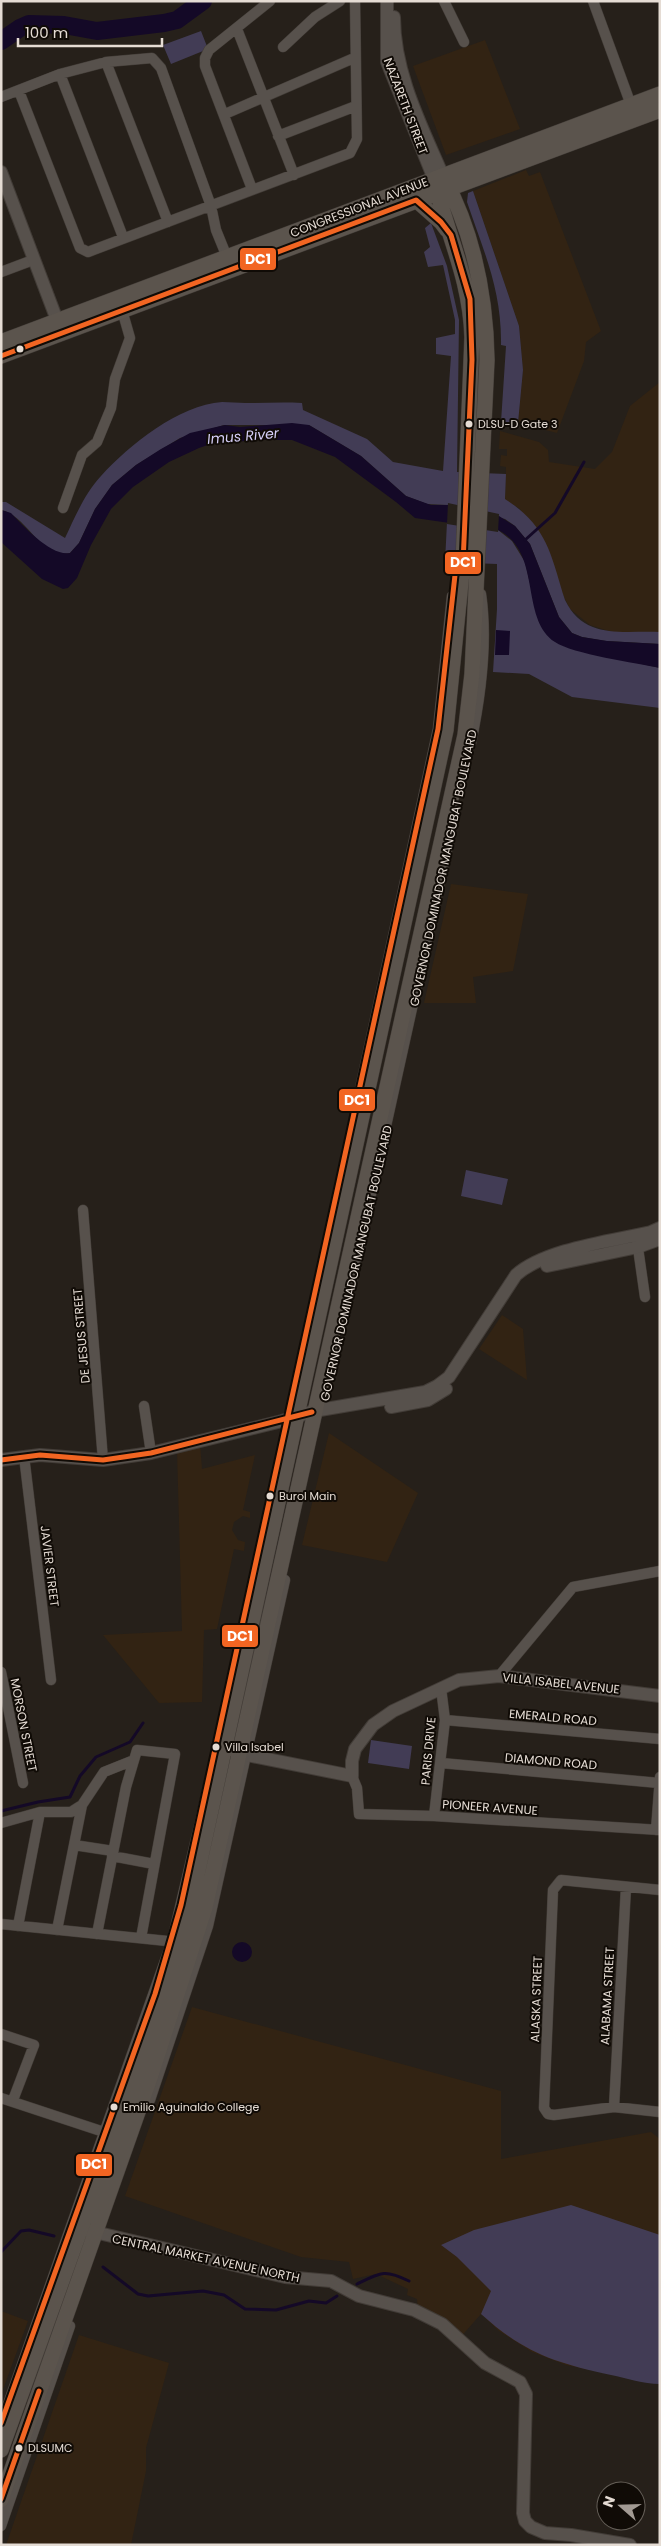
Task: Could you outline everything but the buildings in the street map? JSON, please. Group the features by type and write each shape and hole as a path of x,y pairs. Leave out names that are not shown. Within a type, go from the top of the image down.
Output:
{"main road":[{"name":"CONGRESSIONAL AVENUE","path":"1,342 122,310 232,262 416,200 441,184 660,94"},
{"name":"CONGRESSIONAL AVENUE","path":"1,356 59,327 232,262 441,184 660,110"},
{"name":"GOVERNOR DOMINADOR MANGUBAT BOULEVARD","path":"1,2500 88,2230 116,2136 198,1923 318,1414 358,1218 465,735 472,674 470,563 474,473 472,319 464,274 451,235 441,184"},
{"name":"GOVERNOR DOMINADOR MANGUBAT BOULEVARD","path":"441,184 472,252 486,319 486,360 474,473"},
{"path":"416,200 441,222 451,235"},
{"name":"GOVERNOR DOMINADOR MANGUBAT BOULEVARD","path":"240,1751 293,1418 341,1214 446,730 470,563"},
{"path":"341,1214 358,1218"},
{"name":"GOVERNOR DOMINADOR MANGUBAT BOULEVARD","path":"171,1997 176,1942 198,1923"},
{"name":"GOVERNOR DOMINADOR MANGUBAT BOULEVARD","path":"1,2450 88,2230"}],"street":[{"path":"252,190 225,114 205,66 205,58 210,50 270,1"},
{"path":"283,47 315,17 340,1"},
{"path":"19,92 80,248 88,252 350,153 356,139 355,1"},
{"name":"NAZARETH STREET","path":"386,1 387,62 441,184"},
{"name":"NAZARETH STREET","path":"394,1 394,38 400,72 441,184"},
{"path":"444,1 464,42"},
{"path":"593,1 631,105"},
{"path":"237,29 294,175"},
{"path":"1,98 60,74 106,62 152,58 159,63 216,220 222,228 232,262"},
{"path":"225,114 354,58"},
{"path":"106,62 168,222"},
{"path":"60,74 124,237"},
{"path":"278,136 356,106"},
{"path":"1,172 32,260 59,327"},
{"path":"1,272 32,260"},
{"path":"64,508 82,455 97,442 111,408 115,379 130,338 122,310"},
{"name":"GOVERNOR DOMINADOR MANGUBAT BOULEVARD","path":"116,2136 176,1942 293,1418 438,729 455,575 470,563 484,620 478,700 472,736 318,1414"},
{"name":"DE JESUS STREET","path":"83,1210 103,1460"},
{"path":"637,1241 660,1228"},
{"path":"1,1460 24,1456 103,1460 151,1453 293,1418 413,1396 437,1386 449,1376 516,1275 526,1266 561,1253 660,1239"},
{"path":"637,1241 645,1298"},
{"path":"144,1406 151,1453"},
{"name":"JAVIER STREET","path":"24,1456 52,1680"},
{"path":"499,1676 573,1587 660,1571"},
{"name":"MORSON STREET","path":"1,1672 23,1783"},
{"name":"VILLA ISABEL AVENUE","path":"351,1773 355,1749 373,1725 393,1711 459,1680 499,1676 660,1696"},
{"name":"PARIS DRIVE","path":"434,1816 445,1720 441,1688"},
{"name":"EMERALD ROAD","path":"445,1720 660,1739"},
{"path":"97,1934 137,1750 174,1754 141,1938"},
{"path":"240,1751 351,1773"},
{"name":"GOVERNOR DOMINADOR MANGUBAT BOULEVARD","path":"1,2424 88,2230 185,2000 198,1923 240,1751"},
{"path":"57,1930 82,1805 104,1772 134,1760"},
{"name":"DIAMOND ROAD","path":"441,1763 659,1783"},
{"name":"PIONEER AVENUE","path":"351,1773 357,1788 359,1814 434,1816 658,1830"},
{"path":"658,1830 660,1777"},
{"path":"1,1823 40,1812 71,1812 82,1805"},
{"path":"18,1926 40,1812"},
{"path":"74,1844 154,1864"},
{"name":"ALASKA STREET","path":"614,2107 554,2115 548,2114 544,2108 553,1890 561,1880 626,1887"},
{"path":"626,1887 660,1890"},
{"name":"ALABAMA STREET","path":"614,2107 626,1887"},
{"path":"1,1924 176,1942"},
{"path":"1,2034 34,2045 13,2100"},
{"path":"1,2098 13,2100 116,2136"},
{"path":"614,2107 660,2112"},
{"name":"GOVERNOR DOMINADOR MANGUBAT BOULEVARD","path":"1,2526 88,2230"},
{"name":"CENTRAL MARKET AVENUE NORTH","path":"88,2230 285,2277 331,2282 422,2313 442,2324 480,2360 520,2382 526,2394 523,2513 526,2521 536,2530 545,2533 571,2535 621,2544"},
{"path":"621,2544 630,2545"}],"shaded area":[{"path":"201,31 208,49 171,64 163,45"},
{"path":"485,40 520,129 446,155 413,66"},
{"path":"526,170 529,176 540,172 601,331 586,342 584,361 557,433 518,423 523,370 519,326 473,191"},
{"path":"473,191 519,326 523,370 518,423 501,422 506,346 501,345 501,325 491,272 467,202 468,193"},
{"path":"431,223 447,266 459,320 457,472 506,474 505,499 531,520 539,531 551,556 565,600 573,613 583,622 594,628 606,631 660,632 660,644 606,641 582,637 572,633 559,617 530,544 515,526 505,519 448,505 427,504 406,496 361,456 309,425 224,425 180,438 136,465 112,485 95,509 79,543 70,553 50,550 18,519 10,513 1,510 1,502 6,502 65,538 90,490 112,464 156,428 189,410 222,402 302,403 303,410 367,439 393,462 443,471 451,356 436,354 436,338 455,334 455,320 443,265 428,267 424,252 430,247 425,228"},
{"path":"660,382 660,632 615,633 590,625 570,609 520,509 505,500 506,467 500,466 501,455 507,456 507,449 499,449 500,431 539,442 548,450 549,462 595,469 612,452 630,406"},
{"path":"447,522 498,530 512,541 525,562 539,622 547,634 570,648 660,668 660,708 572,697 529,674 493,672 497,609 497,564 445,562"},
{"path":"451,884 528,894 513,971 473,977 476,1003 424,1003"},
{"path":"466,1170 508,1179 502,1205 461,1196"},
{"path":"502,1315 523,1329 527,1380 479,1349"},
{"path":"329,1433 418,1493 387,1562 302,1545"},
{"path":"200,1444 202,1469 255,1455 243,1510 250,1512 250,1518 243,1516 234,1522 232,1530 238,1540 245,1542 244,1551 234,1549 217,1629 204,1630 202,1702 159,1703 103,1635 182,1631 177,1450"},
{"path":"371,1740 412,1746 409,1769 368,1763"},
{"name":"Emilio Aguinaldo College","path":"192,2007 501,2091 501,2159 651,2132 660,2139 660,2384 566,2365 532,2352 499,2331 481,2314 458,2340 418,2311 417,2299 407,2295 408,2289 376,2274 353,2279 349,2262 301,2257 125,2196"},
{"path":"571,2205 660,2235 660,2384 641,2382 591,2371 557,2361 526,2347 481,2314 491,2291 457,2257 441,2245 474,2230"},
{"path":"1,2311 28,2321 1,2395"},
{"path":"79,2335 169,2363 146,2448 146,2471 131,2545 6,2545"}],"water":[{"name":"Imus River","path":"292,423 309,425 361,456 406,496 431,505 448,505 499,516 515,526 530,544 559,617 572,633 582,637 607,641 660,644 660,668 590,654 555,642 544,631 537,617 521,553 512,540 498,530 415,518 335,457 292,440 256,440 211,444 169,462 133,487 111,509 91,545 77,578 68,588 63,589 42,579 1,542 1,510 11,513 47,546 63,553 70,553 79,543 95,509 112,485 136,465 161,449 190,433 225,425 240,427"},
{"path":"496,630 510,631 509,655 495,655"},
{"path":"238,1942 246,1942 252,1948 252,1956 246,1962 238,1962 232,1956 232,1948"}],"pier":[{"path":"448,503 499,514 498,532 447,524"}],"waterway":[{"path":"1,41 29,24 64,25 97,31 164,23 177,20 203,1"},
{"path":"525,540 555,513 584,462"},
{"path":"1,1811 70,1797 80,1776 96,1757 130,1742 143,1723"},
{"path":"1,2252 21,2231 29,2230 54,2236"},
{"path":"103,2267 138,2294 148,2296 203,2291 224,2295 245,2309 276,2310 309,2301 326,2303 337,2296"},
{"path":"357,2284 383,2273 409,2281"}],"transit line":[{"name":"DC1","path":"1,356 416,200 441,222 451,235 470,299 472,360 463,563 455,575 438,729 181,1905 155,1994 1,2423"},
{"name":"DC1","path":"1,1460 40,1455 103,1460 151,1453 312,1412"},
{"name":"DC1","path":"1,2499 39,2391"}],"place":[{"name":"DLSU-D Gate 3","path":"469,424"},
{"name":"Burol Main","path":"270,1496"},
{"name":"Villa Isabel","path":"216,1747"},
{"name":"Emilio Aguinaldo College","path":"114,2107"},
{"name":"DLSUMC","path":"19,2448"}]}
